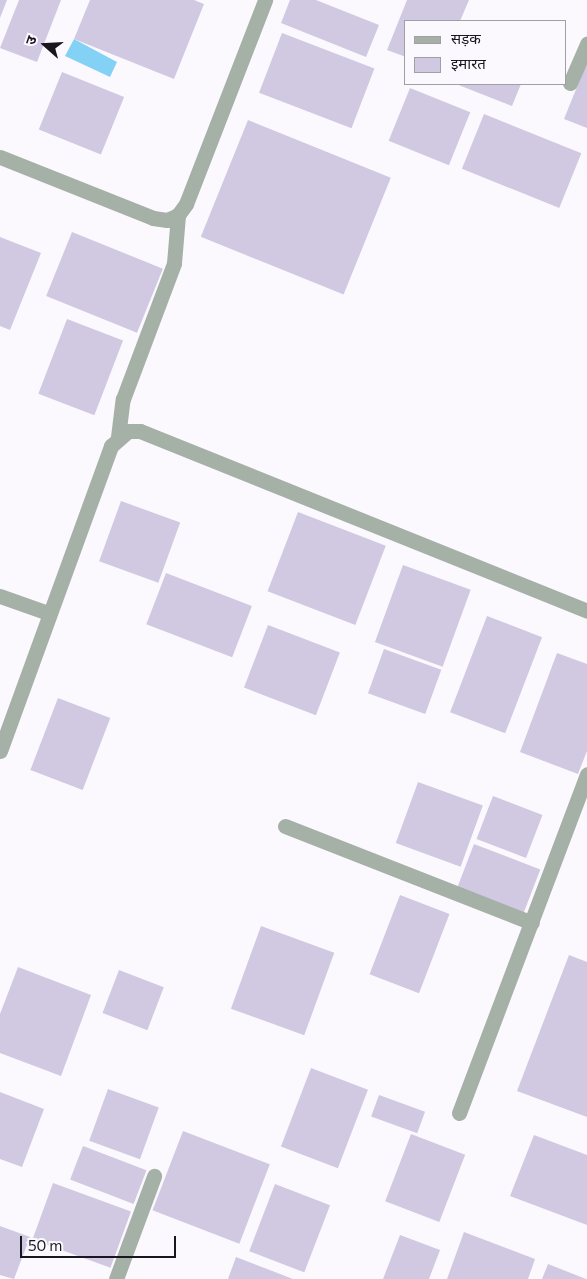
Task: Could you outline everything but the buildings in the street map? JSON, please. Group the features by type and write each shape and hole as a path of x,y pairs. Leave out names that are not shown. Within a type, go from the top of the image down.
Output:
{"street":[{"path":"0,157 153,218 167,220 178,215 186,204 265,0"},
{"path":"570,83 587,44"},
{"path":"118,437 123,399 174,263 178,215"},
{"path":"0,751 48,613 111,446 118,437 128,432 140,431 587,611"},
{"path":"0,596 48,613"},
{"path":"459,1113 587,774"},
{"path":"285,826 532,922"},
{"path":"116,1279 154,1176"}],"water":[{"path":"74,39 117,62 110,77 65,56"}]}
